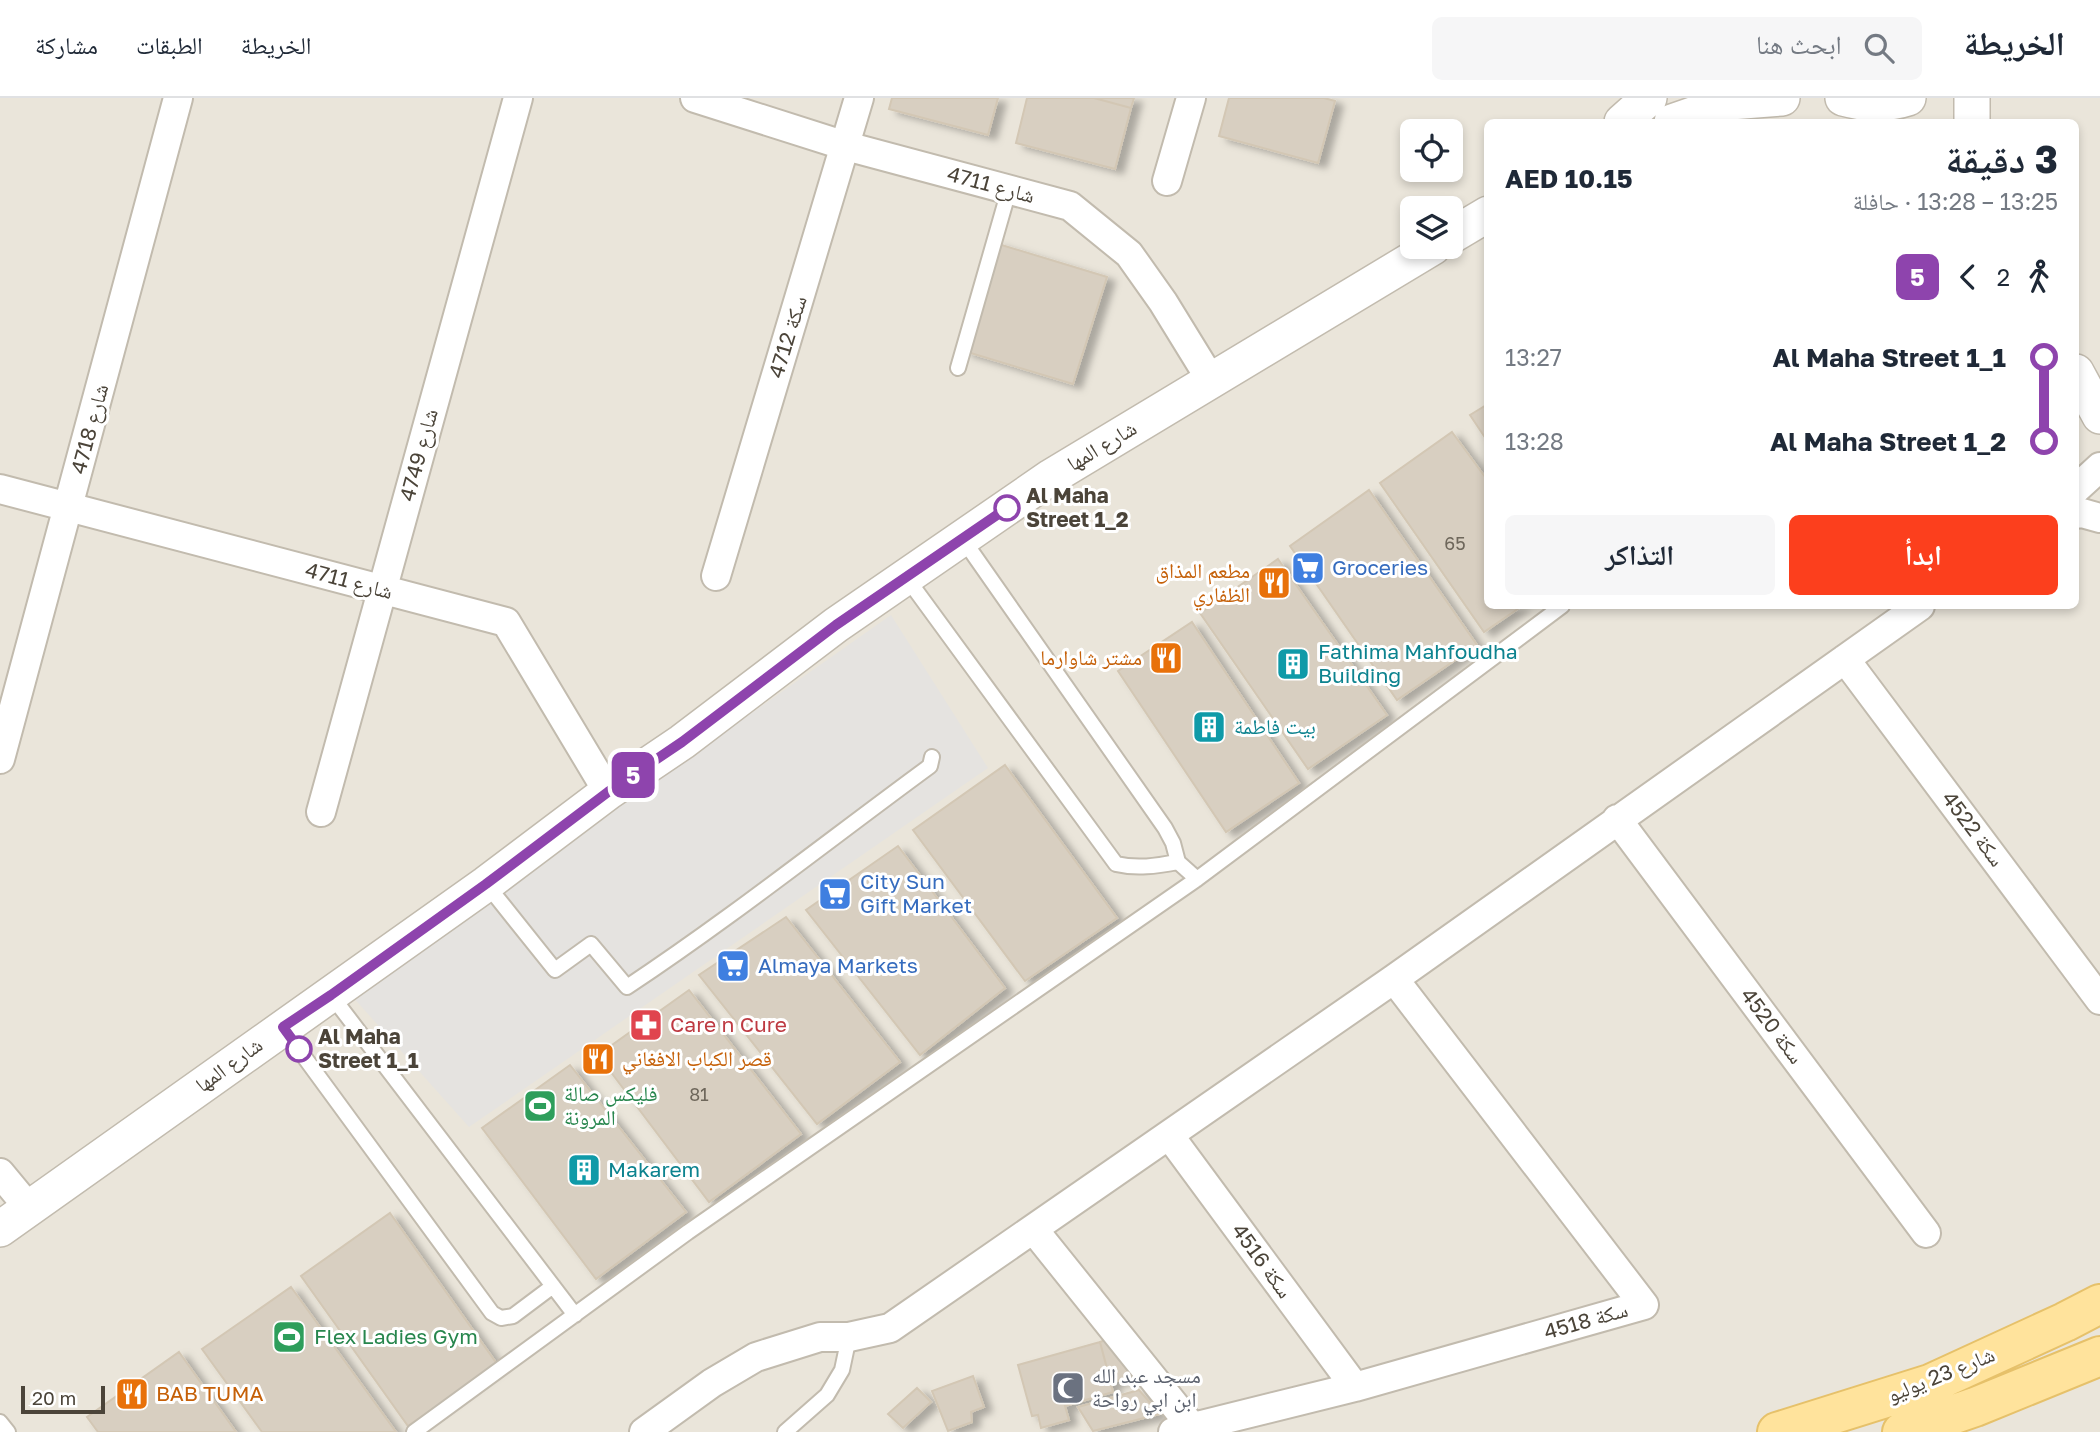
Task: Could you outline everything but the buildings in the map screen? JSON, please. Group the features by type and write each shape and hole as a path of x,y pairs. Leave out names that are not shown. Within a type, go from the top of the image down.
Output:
{"main road":[{"name":"شارع 23 يوليو","path":"1777,1432 1930,1384 2100,1304"},
{"name":"شارع 23 يوليو","path":"1902,1432 1975,1407 2100,1356"}],"street":[{"name":"4718 شارع","path":"0,759 178,98"},
{"name":"4749 شارع","path":"321,812 518,98"},
{"name":"4711 شارع","path":"695,98 846,146 1070,206 1129,254 1163,302 1210,380"},
{"name":"سكة 4712","path":"716,576 859,98"},
{"path":"1167,181 1191,98"},
{"path":"1625,119 1649,98"},
{"path":"1681,119 1730,102 1782,98"},
{"path":"1852,100 1895,102 1908,98"},
{"path":"1972,98 1972,119"},
{"path":"1852,100 1892,119"},
{"path":"1463,229 1484,216"},
{"name":"شارع المها","path":"0,1229 486,884 608,792 682,742 836,625 962,538 1051,477 1413,259"},
{"path":"2079,378 2100,416"},
{"path":"2079,486 2100,467"},
{"name":"4711 شارع","path":"0,489 506,622 608,792"},
{"path":"2079,514 2100,518"},
{"path":"644,1432 712,1383 756,1357 820,1337 849,1337 890,1328 1394,979 1916,609"},
{"name":"سكة 4522","path":"1845,659 2100,999"},
{"name":"سكة 4520","path":"1618,819 1926,1233"},
{"name":"سكة 4518","path":"1183,1429 1355,1387 1644,1305 1394,979"},
{"name":"سكة 4516","path":"1169,1135 1355,1387"},
{"path":"0,1173 29,1208"},
{"path":"1034,1230 1183,1429"},
{"path":"2065,1322 2100,1297"}],"lane":[{"path":"958,368 1009,190"},
{"path":"962,538 1165,828 1173,843 1178,862 1197,879"},
{"path":"906,577 1116,864 1131,868 1178,862"},
{"path":"414,1432 688,1232 1197,879 1558,609"},
{"path":"486,884 555,970 591,944 626,987 856,822 930,766 932,757"},
{"path":"331,995 575,1315"},
{"path":"283,1027 492,1313 501,1318 513,1316 553,1286"},
{"path":"785,1432 827,1395 842,1370 849,1337"},
{"path":"0,1422 8,1432"}],"shaded area":[{"path":"0,98 2100,98 2100,1432 0,1432"},
{"path":"891,615 988,768 469,1127 351,995"}],"bus line":[{"name":"5","path":"299,1049 283,1027 486,884 608,792 682,742 836,625 1007,508"}],"place":[{"name":"Al Maha Street 1_2","path":"1007,508"},
{"name":"Groceries","path":"1308,568"},
{"name":"مطعم المذاق الظفاري","path":"1274,583"},
{"name":"مشتر شاوارما","path":"1166,658"},
{"name":"Fathima Mahfoudha Building","path":"1293,664"},
{"name":"بيت فاطمة","path":"1209,727"},
{"name":"City Sun Gift Market","path":"835,894"},
{"name":"Almaya Markets","path":"733,966"},
{"name":"Care n Cure","path":"646,1025"},
{"name":"Al Maha Street 1_1","path":"299,1049"},
{"name":"قصر الكباب الافغاني","path":"598,1059"},
{"name":"فليكس صالة المرونة","path":"540,1106"},
{"name":"Makarem","path":"584,1170"},
{"name":"Flex Ladies Gym","path":"289,1337"},
{"name":"مسجد عبد الله ابن ابي رواحة","path":"1068,1388"},
{"name":"BAB TUMA","path":"132,1394"}]}
